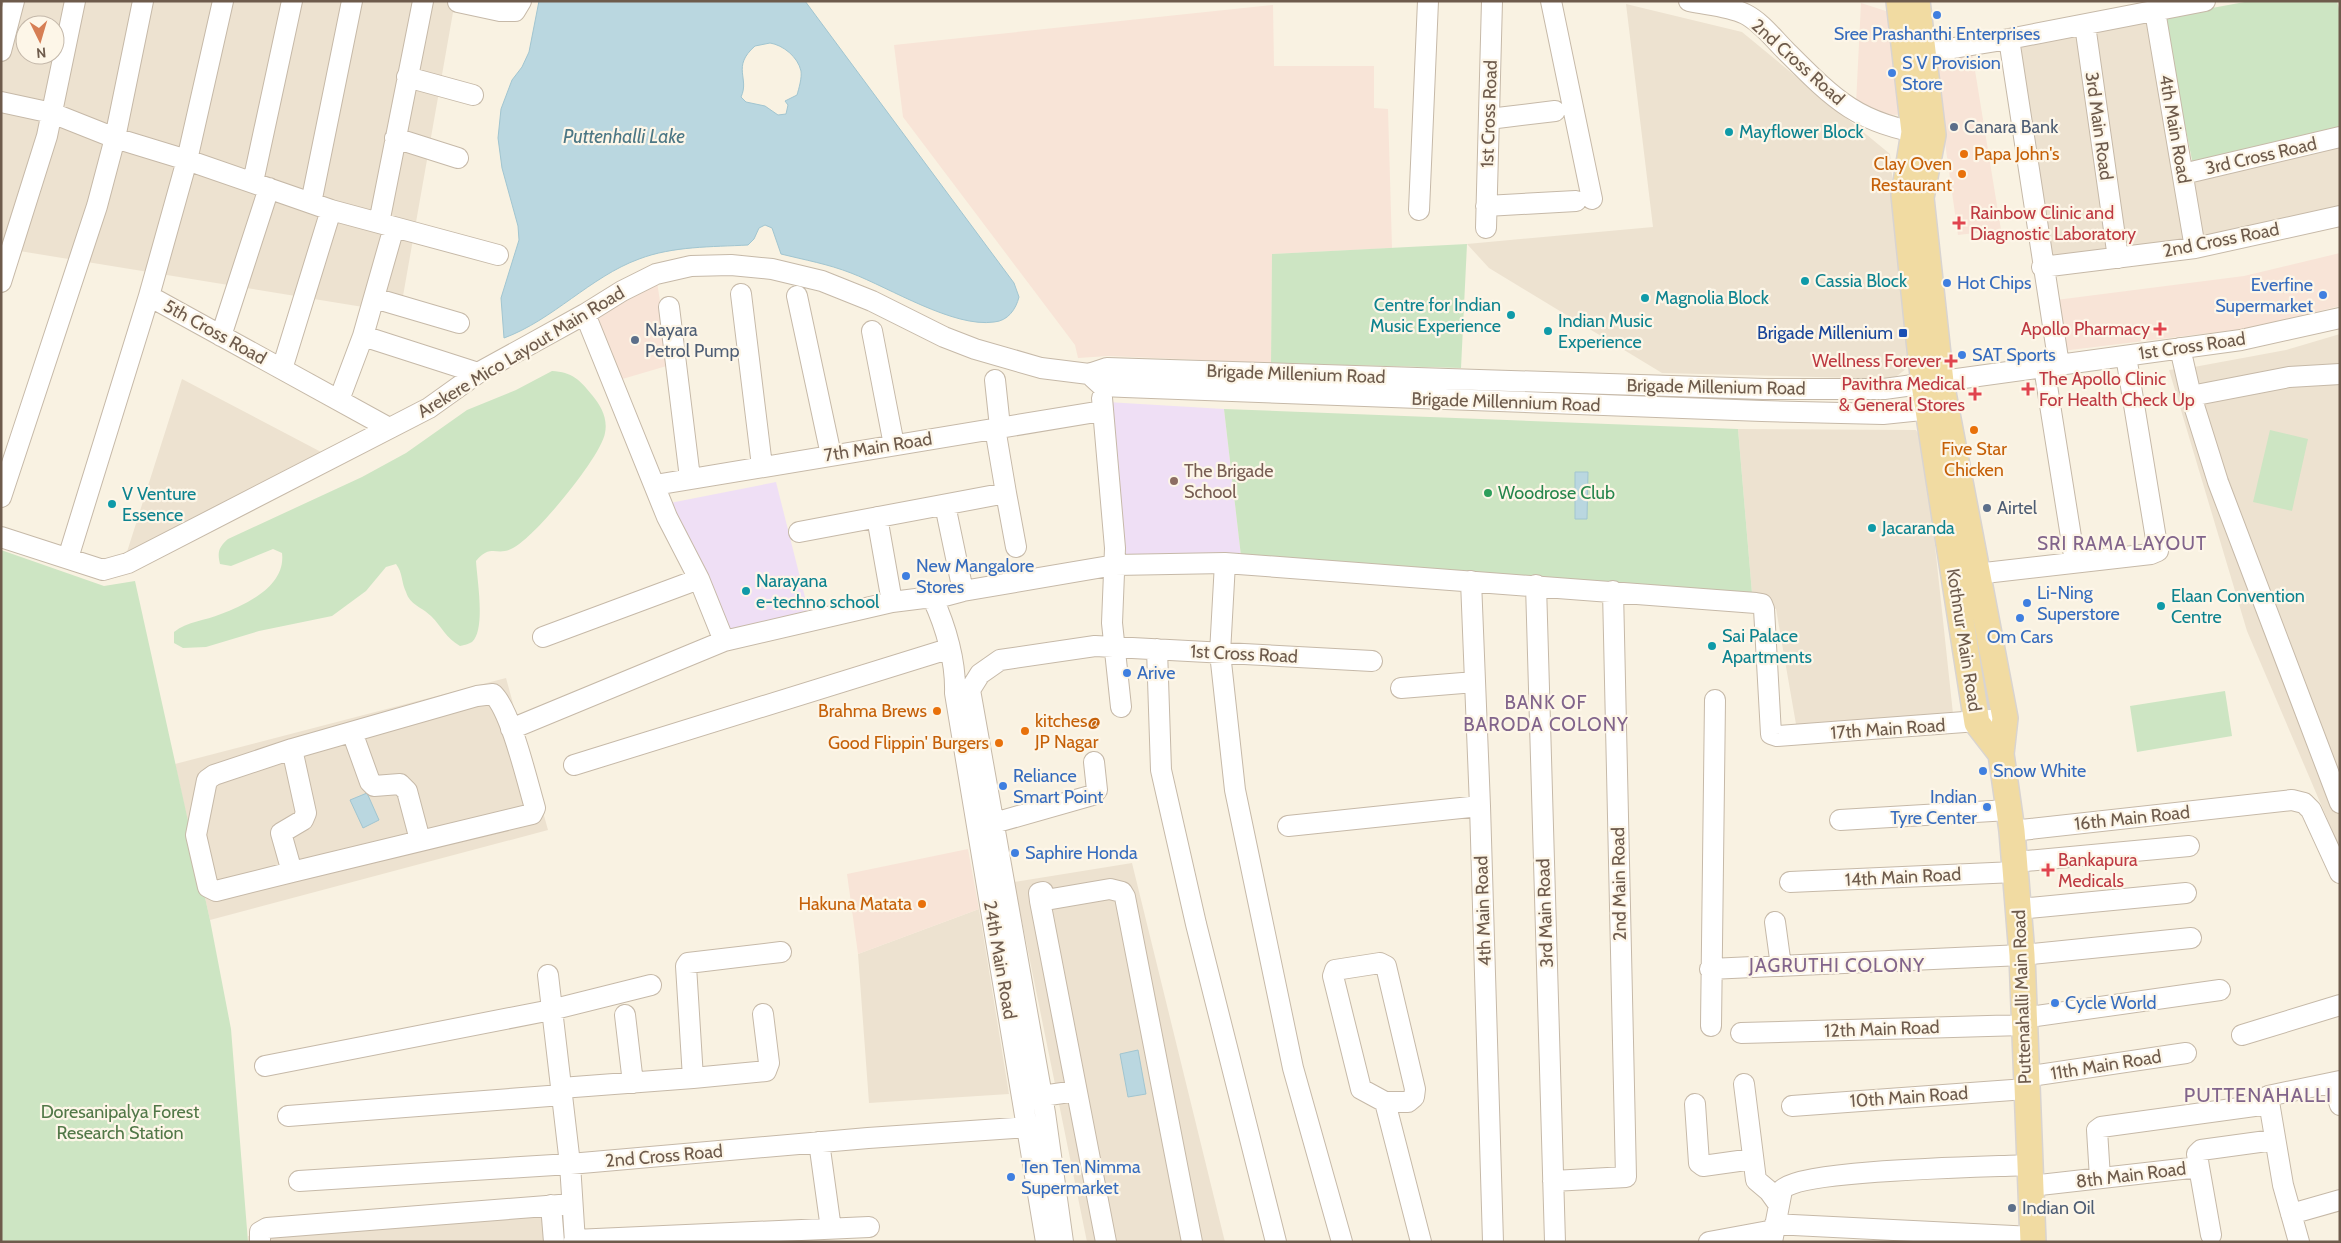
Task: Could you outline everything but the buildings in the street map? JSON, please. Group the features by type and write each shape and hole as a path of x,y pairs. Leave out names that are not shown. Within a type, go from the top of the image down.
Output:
{"main road":[{"name":"Kothnur Main Road","path":"1899,1 1924,133"},
{"name":"Kothnur Main Road","path":"1917,1 1923,53 1924,133 1906,194 1937,409 1978,723 2000,754"},
{"name":"Kothnur Main Road","path":"1937,409 1976,574 2005,718 2000,754"},
{"name":"Puttenahalli Main Road","path":"2000,754 2011,820 2022,955 2023,1022 2033,1240"}],"street":[{"path":"1,51 14,1"},
{"path":"1,282 47,136 75,1"},
{"path":"1,497 90,225 115,138 143,1"},
{"path":"149,296 187,160 223,1"},
{"path":"221,336 261,185 292,1"},
{"path":"310,203 352,1"},
{"path":"339,400 363,336 374,298 386,225 395,138 423,1"},
{"path":"458,2 500,11 515,10 521,1"},
{"path":"1419,210 1428,1"},
{"name":"1st Cross Road","path":"1486,228 1492,1"},
{"path":"1486,206 1584,200 1551,1"},
{"name":"2nd Cross Road","path":"1690,1 1746,14 1757,22 1833,98 1860,114 1885,125 1924,133"},
{"path":"1923,53 2009,40 2205,1"},
{"name":"4th Main Road","path":"2155,11 2195,248"},
{"name":"3rd Main Road","path":"2085,25 2118,258"},
{"path":"2009,40 2042,268 2075,562"},
{"path":"407,78 473,95"},
{"path":"1,102 52,113 115,138 187,160 331,210 498,255"},
{"path":"1489,119 1555,111"},
{"name":"3rd Cross Road","path":"2183,174 2340,137"},
{"path":"395,138 458,158"},
{"path":"282,369 331,210"},
{"name":"2nd Cross Road","path":"2042,268 2195,248 2340,216"},
{"name":"Arekere Mico Layout Main Road","path":"1,536 103,570 128,563 429,408 478,372 586,314 622,291 664,272 691,266 731,265 772,269 822,281 944,336 976,348 1041,368 1098,376"},
{"path":"741,294 762,466"},
{"name":"5th Cross Road","path":"68,558 149,296 389,428"},
{"path":"797,296 831,455"},
{"path":"374,298 459,323"},
{"path":"669,307 690,478"},
{"path":"586,314 667,517 699,579 724,641"},
{"name":"1st Cross Road","path":"1933,383 2263,336 2340,318"},
{"path":"872,330 894,444"},
{"path":"363,336 478,372"},
{"path":"2180,348 2191,396 2218,482 2340,803"},
{"path":"1976,574 2151,554 2158,551 2126,356"},
{"path":"2191,396 2289,377 2340,374"},
{"path":"1098,376 1115,565 1112,623 1121,707"},
{"name":"Brigade Millenium Road","path":"1098,376 1764,389 1884,389 1933,383"},
{"name":"Brigade Millennium Road","path":"1098,376 1762,411 1883,414 1937,409"},
{"path":"995,380 998,428 1006,493 1016,547"},
{"name":"7th Main Road","path":"655,485 1102,411"},
{"path":"799,532 1006,493"},
{"path":"945,505 963,591"},
{"path":"877,517 892,602"},
{"path":"1225,563 1220,653 1235,790 1293,1068 1342,1242"},
{"path":"510,729 724,641 892,602 924,598 933,599 963,591 1115,565 1225,563 1613,591"},
{"path":"543,637 699,579"},
{"name":"4th Main Road","path":"1471,580 1480,806 1492,1242"},
{"name":"3rd Main Road","path":"1536,585 1555,1242"},
{"name":"17th Main Road","path":"1613,591 1762,604 1771,734 1778,736 1978,723 2005,718"},
{"name":"2nd Main Road","path":"1553,1182 1626,1177 1613,591"},
{"name":"24th Main Road","path":"933,599 942,619 994,823 1040,1086 1063,1242"},
{"path":"960,687 1000,660 1095,646 1116,647"},
{"name":"1st Cross Road","path":"1116,647 1372,661"},
{"path":"574,765 948,648"},
{"path":"1157,649 1161,770 1196,924 1276,1242"},
{"path":"1401,688 1475,682"},
{"name":"24th Main Road","path":"960,687 1046,1242"},
{"path":"493,694 499,700 510,729 535,808 534,812 292,872 212,890 208,887 196,835 207,780 214,775 292,749 352,732 477,696 493,694"},
{"path":"1711,1026 1710,969 1714,700"},
{"path":"352,732 370,782 374,786 400,784 407,791 420,840"},
{"path":"292,749 306,813 303,820 281,833 292,872"},
{"path":"994,823 1093,795 1097,790 1094,762"},
{"name":"16th Main Road","path":"1840,820 2011,820 2292,800 2304,803 2311,810 2340,873"},
{"path":"1288,826 1480,806"},
{"name":"14th Main Road","path":"1790,882 2015,867 2189,846"},
{"path":"1076,885 1039,892 1106,1242"},
{"path":"1040,901 1110,888 1122,892 1125,897 1192,1242"},
{"path":"2018,909 2186,893"},
{"path":"1776,922 1781,966"},
{"path":"1710,969 2022,955 2192,938"},
{"path":"693,1078 686,966 688,963 781,952"},
{"path":"1385,1102 1408,1102 1414,1097 1415,1089 1386,966 1380,963 1334,970 1333,976 1361,1089 1385,1102 1421,1242"},
{"path":"548,975 570,1164 574,1241 869,1227"},
{"path":"265,1066 551,1010 651,985"},
{"name":"12th Main Road","path":"1742,1033 2023,1022 2220,990"},
{"path":"2242,1035 2340,1005"},
{"path":"288,1116 561,1092 766,1070 770,1063 763,1014"},
{"path":"625,1015 633,1083"},
{"name":"11th Main Road","path":"2026,1083 2186,1053"},
{"path":"1040,1086 1072,1072"},
{"path":"2299,1242 2274,1140 2268,1096 2336,1082 2340,1105"},
{"name":"10th Main Road","path":"1792,1106 2026,1083"},
{"path":"1744,1084 1756,1180 1769,1190 1780,1205 1774,1232"},
{"path":"1040,1086 1076,1091"},
{"path":"1695,1104 1699,1163 1703,1166 1753,1159"},
{"path":"2100,1178 2096,1137 2097,1130 2101,1127 2269,1104"},
{"name":"2nd Cross Road","path":"299,1181 570,1164 819,1142 1029,1127"},
{"name":"8th Main Road","path":"1780,1205 1782,1190 1787,1185 1833,1176 2100,1178 2199,1167 2197,1154 2201,1150 2274,1140"},
{"path":"819,1142 831,1229"},
{"path":"2199,1167 2211,1235"},
{"path":"2291,1214 2340,1200"},
{"path":"260,1242 260,1232 267,1228 572,1204"},
{"path":"551,1206 554,1242"},
{"path":"1709,1242 1774,1232 2033,1240"}],"shaded area":[{"path":"1,1 455,1 400,313 1,248"},
{"path":"1861,3 1889,12 1901,115 1872,114 1856,104"},
{"path":"1626,4 1742,32 1890,154 1911,365 1893,379 1662,373 1489,268 1467,244 1653,227"},
{"path":"1273,5 1274,66 1374,66 1374,108 1388,109 1392,248 1272,254 1271,363 1108,356 1078,358 1075,345 903,117 894,45"},
{"path":"2151,15 2188,243 2125,251 2090,26"},
{"path":"2081,34 2112,253 2046,259 2018,43"},
{"path":"1972,52 2001,230 1958,235 1933,58"},
{"path":"2340,142 2340,211 2199,241 2187,176"},
{"path":"2340,253 2340,306 2251,328 2062,351 2056,300 2244,276"},
{"name":"Nayara Petrol Pump","path":"657,282 670,365 619,380 593,314"},
{"path":"2340,334 2340,849 2247,631 2169,370 2286,350"},
{"path":"182,379 323,453 126,555"},
{"name":"The Brigade School","path":"1107,402 1224,409 1241,556 1125,554"},
{"path":"1738,429 1916,430 1924,443 1954,723 1797,730 1776,609 1752,593"},
{"path":"776,482 810,617 737,632 726,626 670,503"},
{"path":"506,678 548,830 210,920 175,764"},
{"path":"968,849 979,909 858,954 847,874"},
{"path":"1132,863 1225,1242 1087,1242 1014,882"},
{"path":"979,909 1009,1094 869,1103 858,954"},
{"path":"564,1213 566,1242 248,1242 248,1236"}],"green space":[{"path":"2250,1 2337,1 2340,13 2340,128 2193,165 2163,17"},
{"path":"1467,244 1461,368 1271,363 1272,254"},
{"path":"552,371 570,375 588,390 603,412 606,422 605,433 592,460 580,477 536,529 513,548 503,551 490,551 476,561 480,616 479,627 472,642 460,646 455,643 428,613 410,600 396,564 386,567 366,591 332,616 259,631 206,647 183,648 174,643 174,632 179,628 242,605 263,592 278,575 282,565 282,553 273,549 231,566 220,564 220,550 228,539 362,477 406,453 467,410 516,390"},
{"name":"Woodrose Club","path":"1224,409 1738,429 1752,593 1241,556"},
{"path":"2270,430 2308,439 2292,511 2253,502"},
{"name":"Doresanipalya Forest Research Station","path":"1,550 104,586 135,581 210,920 231,1029 248,1242 1,1242"},
{"path":"2225,691 2232,736 2137,752 2130,706"}],"water":[{"name":"Puttenhalli Lake","path":"539,1 805,1 1014,283 1019,297 1016,306 1007,317 994,322 960,319 941,313 851,273 781,254 772,228 765,225 759,228 754,239 748,245 679,249 639,259 604,276 539,321 504,338 501,298 519,240 518,226 502,168 498,138 501,109 512,80 522,67 529,52","holes":["775,44 785,49 797,61 801,71 797,95 785,101 788,105 786,114 778,115 765,106 746,102 741,97 744,84 742,66 748,53 755,46"]},
{"name":"Woodrose Club","path":"1575,472 1588,472 1587,519 1575,519"},
{"path":"367,793 379,820 363,828 350,800"},
{"path":"1138,1050 1146,1094 1128,1097 1120,1054"}],"place":[{"name":"Sree Prashanthi Enterprises","path":"1937,15"},
{"name":"S V Provision Store","path":"1892,73"},
{"name":"Canara Bank","path":"1954,127"},
{"name":"Mayflower Block","path":"1729,132"},
{"name":"Papa John's","path":"1964,154"},
{"name":"Clay Oven Restaurant","path":"1962,174"},
{"name":"Rainbow Clinic and Diagnostic Laboratory","path":"1959,223"},
{"name":"Cassia Block","path":"1805,281"},
{"name":"Hot Chips","path":"1947,283"},
{"name":"Everfine Supermarket","path":"2323,295"},
{"name":"Magnolia Block","path":"1645,298"},
{"name":"Centre for Indian Music Experience","path":"1511,315"},
{"name":"Apollo Pharmacy","path":"2160,329"},
{"name":"Indian Music Experience","path":"1548,331"},
{"name":"Brigade Millenium","path":"1903,333"},
{"name":"Nayara Petrol Pump","path":"635,340"},
{"name":"SAT Sports","path":"1962,355"},
{"name":"Wellness Forever","path":"1951,361"},
{"name":"The Apollo Clinic For Health Check Up","path":"2028,389"},
{"name":"Pavithra Medical & General Stores","path":"1975,394"},
{"name":"Five Star Chicken","path":"1974,430"},
{"name":"The Brigade School","path":"1174,481"},
{"name":"Woodrose Club","path":"1488,493"},
{"name":"V Venture Essence","path":"112,504"},
{"name":"Airtel","path":"1987,508"},
{"name":"Jacaranda","path":"1872,528"},
{"name":"New Mangalore Stores","path":"906,576"},
{"name":"Narayana e-techno school","path":"746,591"},
{"name":"Li-Ning Superstore","path":"2027,603"},
{"name":"Elaan Convention Centre","path":"2161,606"},
{"name":"Om Cars","path":"2020,618"},
{"name":"Sai Palace Apartments","path":"1712,646"},
{"name":"Arive","path":"1127,673"},
{"name":"Brahma Brews","path":"937,711"},
{"name":"kitches@ JP Nagar","path":"1025,731"},
{"name":"Good Flippin' Burgers","path":"999,743"},
{"name":"Snow White","path":"1983,771"},
{"name":"Reliance Smart Point","path":"1003,786"},
{"name":"Indian Tyre Center","path":"1987,807"},
{"name":"Saphire Honda","path":"1015,853"},
{"name":"Bankapura Medicals","path":"2048,870"},
{"name":"Hakuna Matata","path":"922,904"},
{"name":"Cycle World","path":"2055,1003"},
{"name":"Ten Ten Nimma Supermarket","path":"1011,1177"},
{"name":"Indian Oil","path":"2012,1208"}],"district":[{"name":"SRI RAMA LAYOUT","path":"2122,543"},
{"name":"BANK OF BARODA COLONY","path":"1546,713"},
{"name":"JAGRUTHI COLONY","path":"1837,965"},
{"name":"PUTTENAHALLI","path":"2258,1095"}]}
